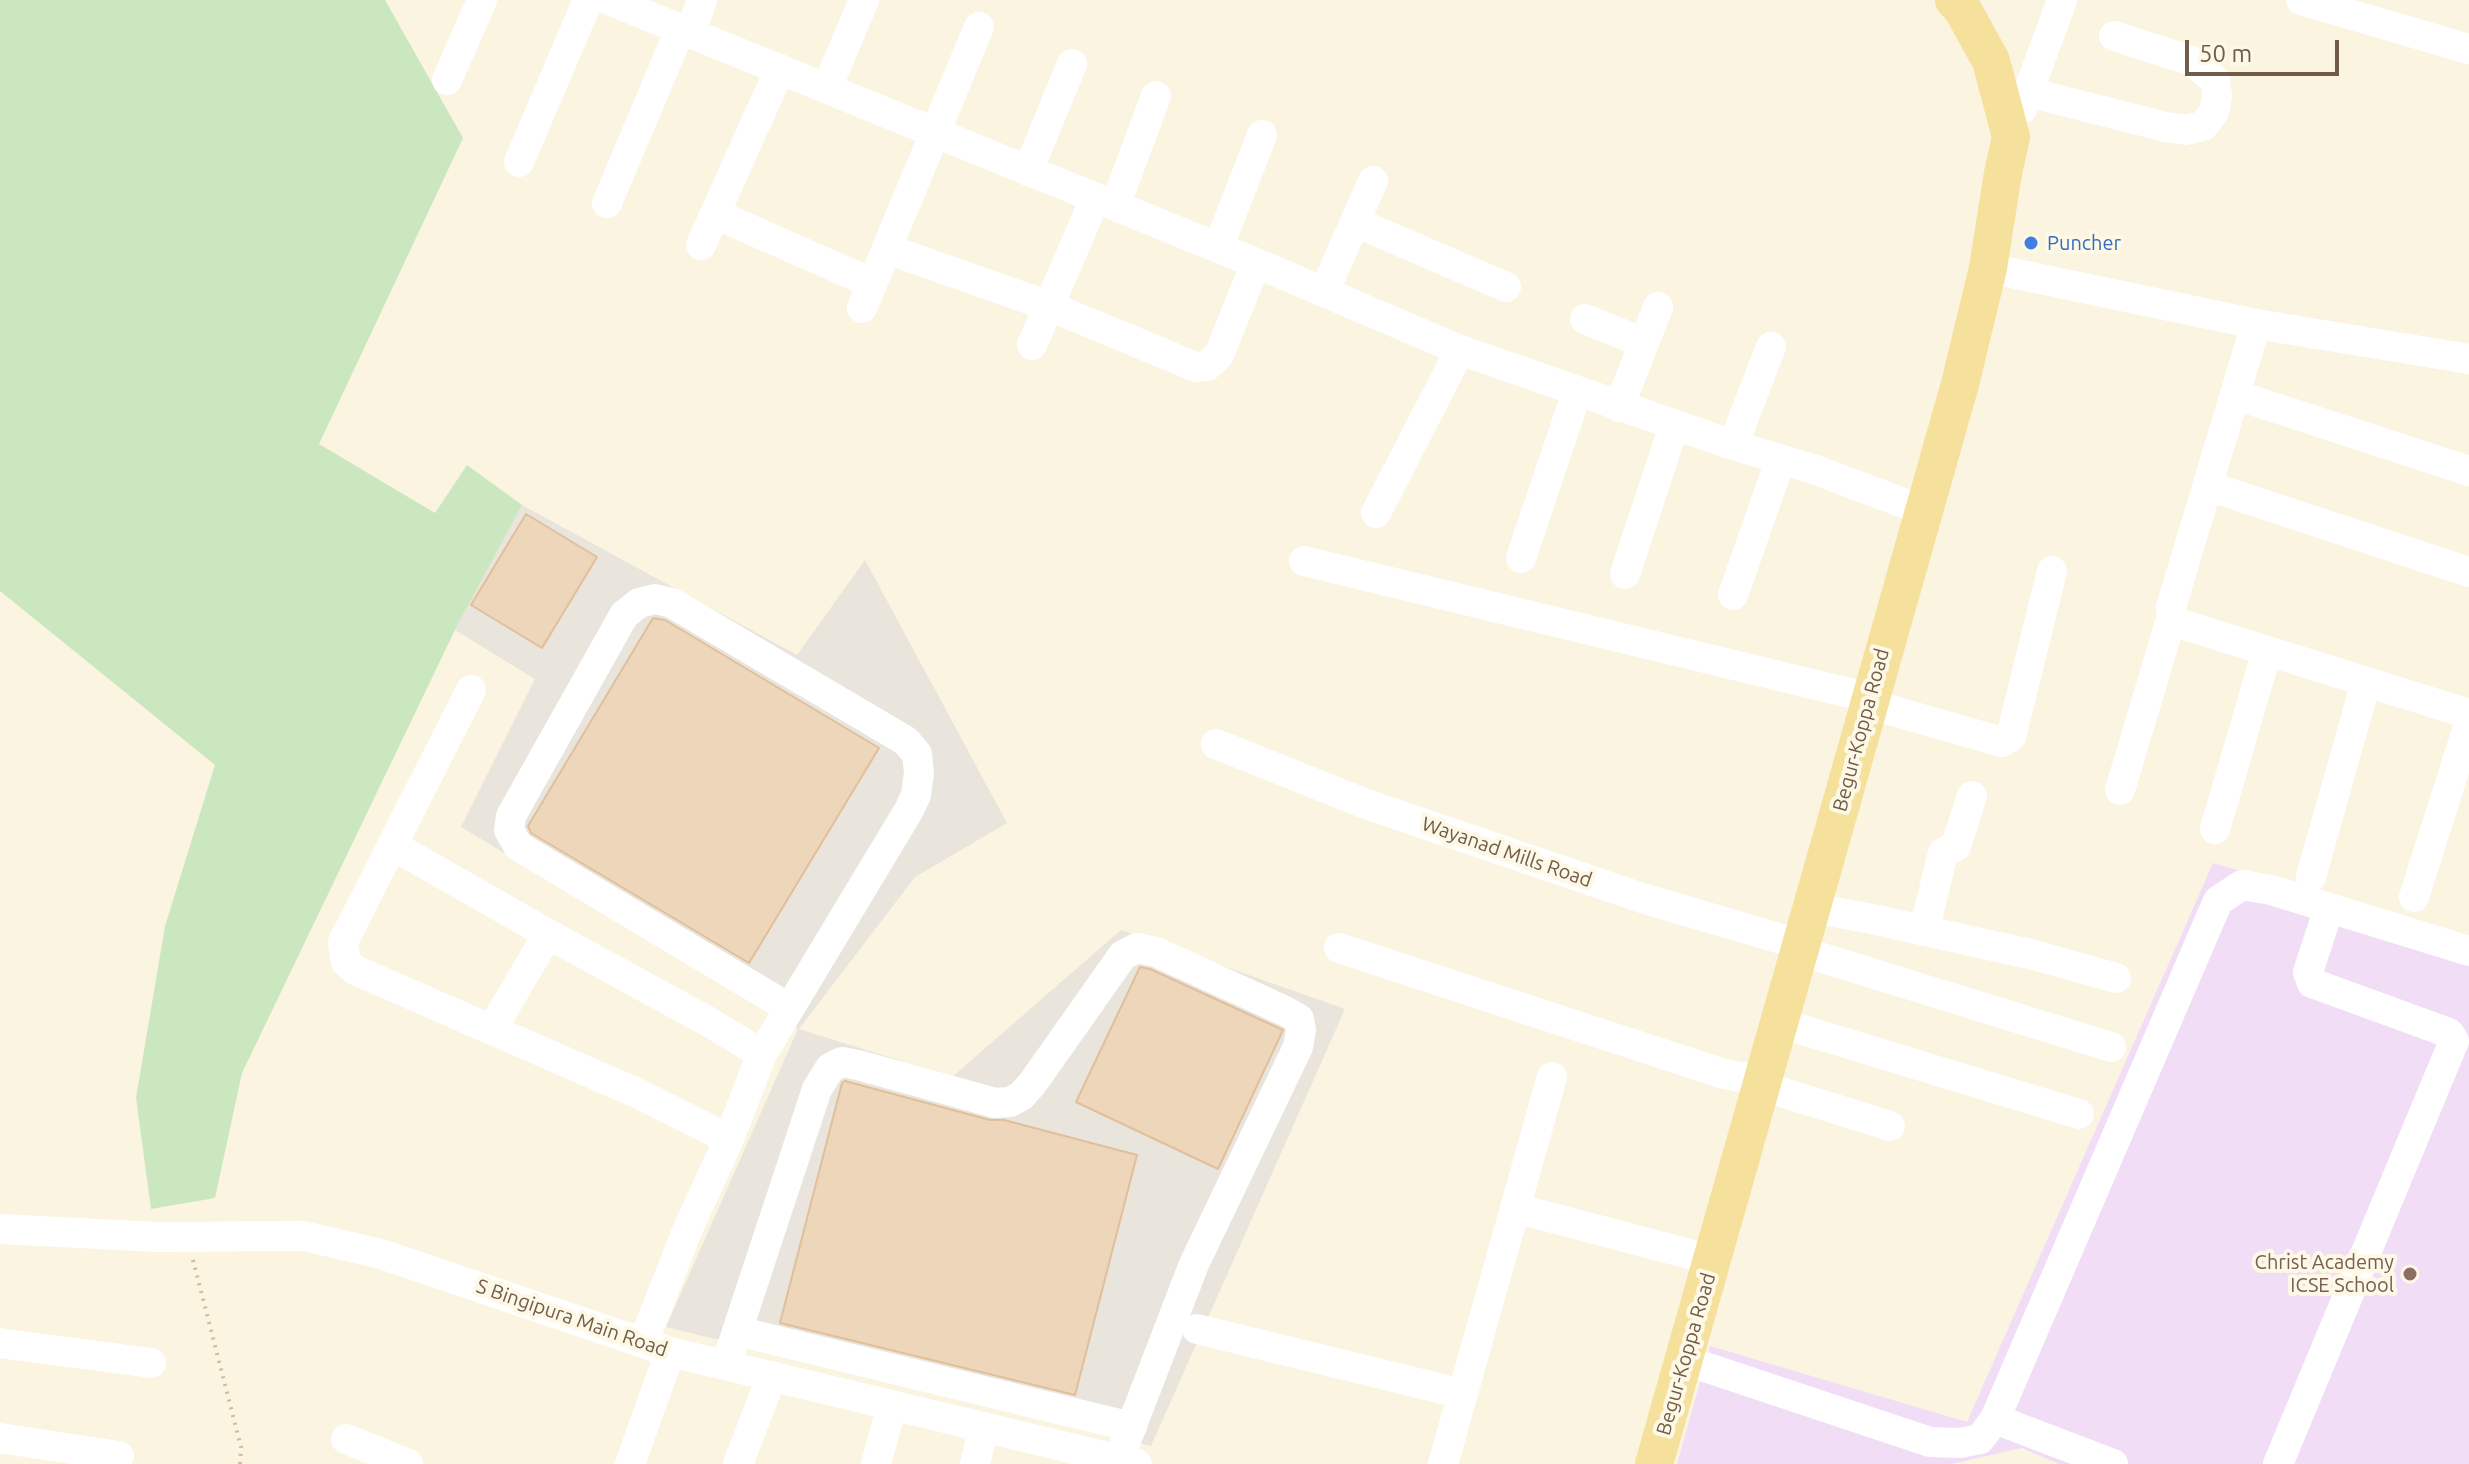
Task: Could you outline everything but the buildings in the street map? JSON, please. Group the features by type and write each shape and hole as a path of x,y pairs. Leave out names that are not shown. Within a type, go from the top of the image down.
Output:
{"main road":[{"name":"Begur-Koppa Road","path":"1654,1464 1960,384 1988,268 2011,137 1991,61 1963,10 1954,0"}],"street":[{"path":"447,80 482,0"},
{"path":"519,162 588,0"},
{"path":"609,0 1256,263 1460,350 1774,461 1816,470 1920,518"},
{"path":"607,203 702,0"},
{"path":"827,88 864,0"},
{"path":"2011,137 2062,0"},
{"path":"2301,0 2469,49"},
{"path":"715,214 867,295 979,27"},
{"path":"2028,92 2166,127 2186,130 2203,126 2214,112 2217,96 2215,80 2192,61 2114,36"},
{"path":"1028,171 1072,64"},
{"path":"701,245 780,69"},
{"path":"1032,345 1156,96"},
{"path":"1218,248 1262,135"},
{"path":"1324,292 1373,181"},
{"path":"1355,222 1506,287"},
{"path":"887,249 1049,306 1196,367 1207,366 1219,355 1256,263"},
{"path":"1988,268 2256,324 2469,359"},
{"path":"1619,407 1658,307"},
{"path":"1585,319 1644,343"},
{"path":"2120,790 2256,324"},
{"path":"1733,445 1771,347"},
{"path":"1376,513 1460,350"},
{"path":"1521,558 1577,392"},
{"path":"2236,395 2469,471"},
{"path":"1625,574 1674,426"},
{"path":"1733,595 1774,461"},
{"path":"2208,486 2469,572"},
{"path":"1304,561 1869,701 2002,742 2011,737 2052,571"},
{"path":"630,1464 656,1347 687,1231 729,1139 762,1054 909,810 916,795 919,773 917,754 906,741 672,603 655,599 639,603 624,615 511,816 509,830 518,846 789,1008"},
{"path":"2172,616 2178,623 2469,714"},
{"path":"2215,829 2267,651"},
{"path":"2311,877 2366,682"},
{"path":"471,690 343,942 346,962 355,970 639,1094 729,1139"},
{"path":"2414,897 2469,724"},
{"name":"Wayanad Mills Road","path":"1216,744 1395,814 1642,898 2111,1047"},
{"path":"1924,931 1943,853 1956,846 1972,796"},
{"path":"392,845 721,1028 762,1054"},
{"path":"1684,1360 1930,1442 1960,1443 1980,1439 1995,1419 2218,901 2242,885 2271,890 2469,951"},
{"path":"1812,908 2034,955 2116,978"},
{"path":"2278,1464 2457,1067 2454,1041 2449,1033 2312,983 2308,972 2329,908"},
{"path":"492,1029 548,934"},
{"path":"726,1365 817,1089 830,1068 842,1062 858,1065 995,1103 1010,1102 1032,1084 1123,955 1137,948 1156,952 1273,1004 1299,1019 1301,1030 1298,1047 1194,1264 1132,1427 1129,1462"},
{"path":"1339,948 1890,1126"},
{"path":"1780,1023 2079,1114"},
{"path":"1443,1464 1552,1077"},
{"path":"1515,1208 1712,1260"},
{"name":"S Bingipura Main Road","path":"0,1233 304,1236 396,1259 656,1347 984,1427 1084,1458 1129,1462"},
{"path":"1197,1329 1463,1394"},
{"path":"737,1331 1132,1427"},
{"path":"0,1343 151,1363"},
{"path":"738,1464 772,1376"},
{"path":"876,1464 892,1405"},
{"path":"1995,1419 2113,1464"},
{"path":"975,1464 984,1427"},
{"path":"0,1438 119,1456"},
{"path":"346,1439 408,1464"}],"path":[{"path":"188,1237 241,1447 240,1464"}],"shaded area":[{"path":"522,505 797,655 865,560 1007,823 915,877 799,1029 952,1077 1121,930 1345,1009 1151,1446 666,1327 798,1029 461,827 535,679 455,630"},
{"path":"2213,863 2469,935 2469,1464 2059,1464 2022,1448 1951,1464 1677,1464 1710,1346 1967,1422"}],"green space":[{"path":"0,0 385,0 463,138 319,444 435,513 467,465 522,505 455,630 242,1073 215,1198 151,1209 136,1098 165,926 215,765 0,591"}],"place":[{"name":"Puncher","path":"2031,243"},
{"name":"Christ Academy ICSE School","path":"2410,1274"}]}
